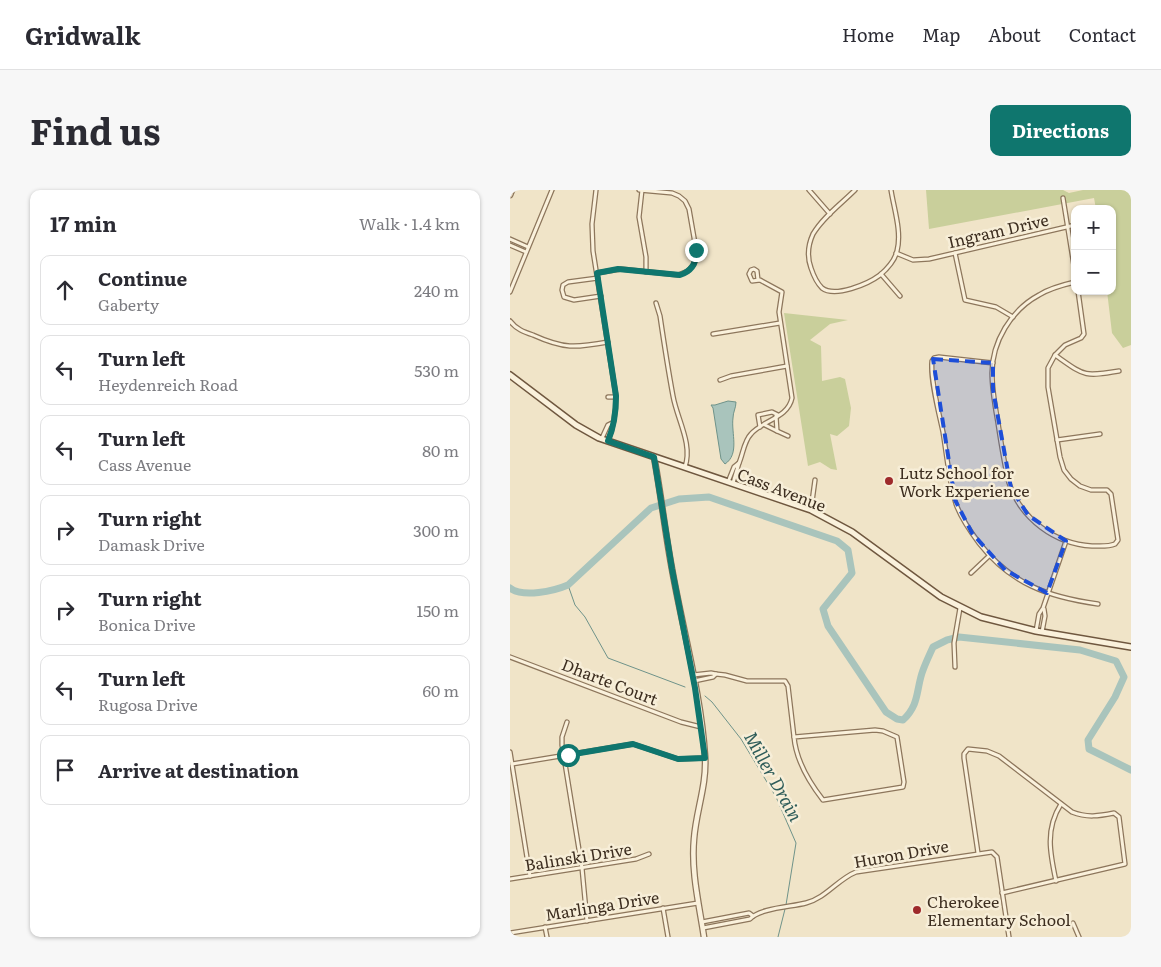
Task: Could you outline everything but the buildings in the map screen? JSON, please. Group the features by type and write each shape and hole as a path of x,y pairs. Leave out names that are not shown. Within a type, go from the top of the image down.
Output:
{"main road":[{"name":"Cass Avenue","path":"510,375 576,425 602,439 811,510 852,532 931,590 960,608 990,620 1039,632 1131,647"}],"street":[{"path":"510,194 512,190"},
{"path":"510,292 552,190"},
{"path":"596,190 592,229 616,397 612,423 614,427 608,441"},
{"path":"597,273 618,269 646,272 675,275 688,271 695,262 696,251 688,207 683,199 672,193 640,190 639,217 646,257 646,272"},
{"path":"809,190 830,214"},
{"path":"855,190 830,214 812,238 809,250 811,268 820,286 826,290 845,290 862,285 881,274 890,265 896,253 898,230 891,190"},
{"path":"1063,198 1072,250"},
{"name":"Ingram Drive","path":"896,253 913,260 928,259 1071,226"},
{"path":"510,239 528,247"},
{"path":"510,245 526,252"},
{"path":"955,253 965,300 996,307 1013,317"},
{"path":"881,274 900,296"},
{"path":"598,278 568,282 563,285 562,292 565,298 574,300 601,296"},
{"path":"731,483 747,438 788,408 791,400 778,305 782,292 758,280"},
{"path":"1071,283 1039,294 1028,301 1013,317 998,341 993,364 992,390 1005,467 1011,488 1022,507 1033,521 1044,530 1066,541 1081,545 1113,545 1117,542 1110,491 1087,489 1071,479 1062,464 1048,378 1048,368 1055,355 1065,345 1081,338 1084,334 1079,295"},
{"path":"656,302 673,396 684,430 688,458 685,467"},
{"path":"510,321 522,331 561,346 574,347 608,342"},
{"path":"713,334 780,323"},
{"path":"1055,355 1084,374 1091,375 1120,371"},
{"path":"993,364 939,357 933,359 931,363 955,500 972,533 989,556 1014,576 1047,594 1069,600 1098,604"},
{"path":"720,380 730,376 787,366"},
{"path":"608,397 616,397"},
{"path":"760,427 758,415 772,412 778,416"},
{"path":"777,431 778,416"},
{"path":"602,439 608,425 612,423"},
{"path":"764,424 788,436"},
{"path":"1057,440 1100,434"},
{"path":"654,457 672,569 693,675 705,758 704,782 693,848 694,874 704,937"},
{"path":"811,510 815,480"},
{"path":"1039,632 1039,614 1043,608 1066,541"},
{"path":"971,573 989,556"},
{"path":"955,667 954,643 960,608"},
{"path":"1039,632 1046,616 1043,608"},
{"name":"Dharte Court","path":"510,657 681,722 701,727"},
{"path":"693,675 711,672 747,681 785,681 788,686 794,737 799,760 823,800 903,788 904,782 898,739 894,735 883,731 871,730 794,737"},
{"path":"704,674 705,679"},
{"path":"694,681 713,677 716,674"},
{"path":"567,722 562,740 582,868 587,921"},
{"path":"512,764 633,744 678,759 705,758"},
{"path":"978,853 964,758 964,754 968,749 987,751 999,756 1072,812 1084,816 1114,813 1119,817 1126,862 1123,866 1002,893 1009,937"},
{"path":"510,752 530,876"},
{"path":"1056,881 1050,831 1054,816 1061,804"},
{"name":"Huron Drive","path":"703,928 750,919 766,911 805,903 821,896 842,879 856,872 978,853 992,852 997,855 1002,893"},
{"name":"Balinski Drive","path":"510,879 636,860 649,854"},
{"name":"Marlinga Drive","path":"510,933 698,903"},
{"path":"663,908 668,937"},
{"name":"Huron Drive","path":"702,922 748,914 753,916"},
{"path":"735,916 736,922"},
{"path":"1073,923 1079,937"},
{"path":"546,927 547,937"}],"highlighted area":[{"path":"933,359 993,363 993,390 1011,488 1028,515 1066,541 1047,593 1005,570 972,533 955,500"}],"green space":[{"path":"926,190 1063,190 1069,193 1083,190 1131,190 1131,345 1123,348 1112,333 1107,295 1116,295 1116,205 1095,205 1094,198 929,229"},
{"path":"784,313 848,320 830,324 810,340 821,346 822,381 840,377 845,379 851,408 849,426 837,436 830,434 837,470 831,469 820,462 808,466"}],"water":[{"path":"728,401 736,402 733,416 734,449 730,460 725,464 721,459 711,405"}],"waterway":[{"path":"510,588 523,593 530,593 547,591 568,585 651,508 679,499 709,497 837,541 848,550 852,573 823,609 828,626 886,712 897,719 903,720 912,709 922,673 933,647 947,640 959,637 1080,650 1116,661 1124,677 1115,697 1088,740 1089,749 1131,770"},
{"name":"Miller Drain","path":"568,585 575,605 585,617 608,658 685,687"},
{"name":"Miller Drain","path":"705,696 712,702 741,739 776,797 796,843 786,905"},
{"name":"Miller Drain","path":"778,937 785,909"}],"place":[{"name":"Lutz School for Work Experience","path":"889,481"},
{"name":"Cherokee Elementary School","path":"917,910"}],"route":[{"path":"568,755 633,744 678,759 705,758 695,688 672,569 654,457 608,441 614,427 612,423 616,407 616,396 597,273 618,269 680,275 688,271 694,264 696,250"}]}
